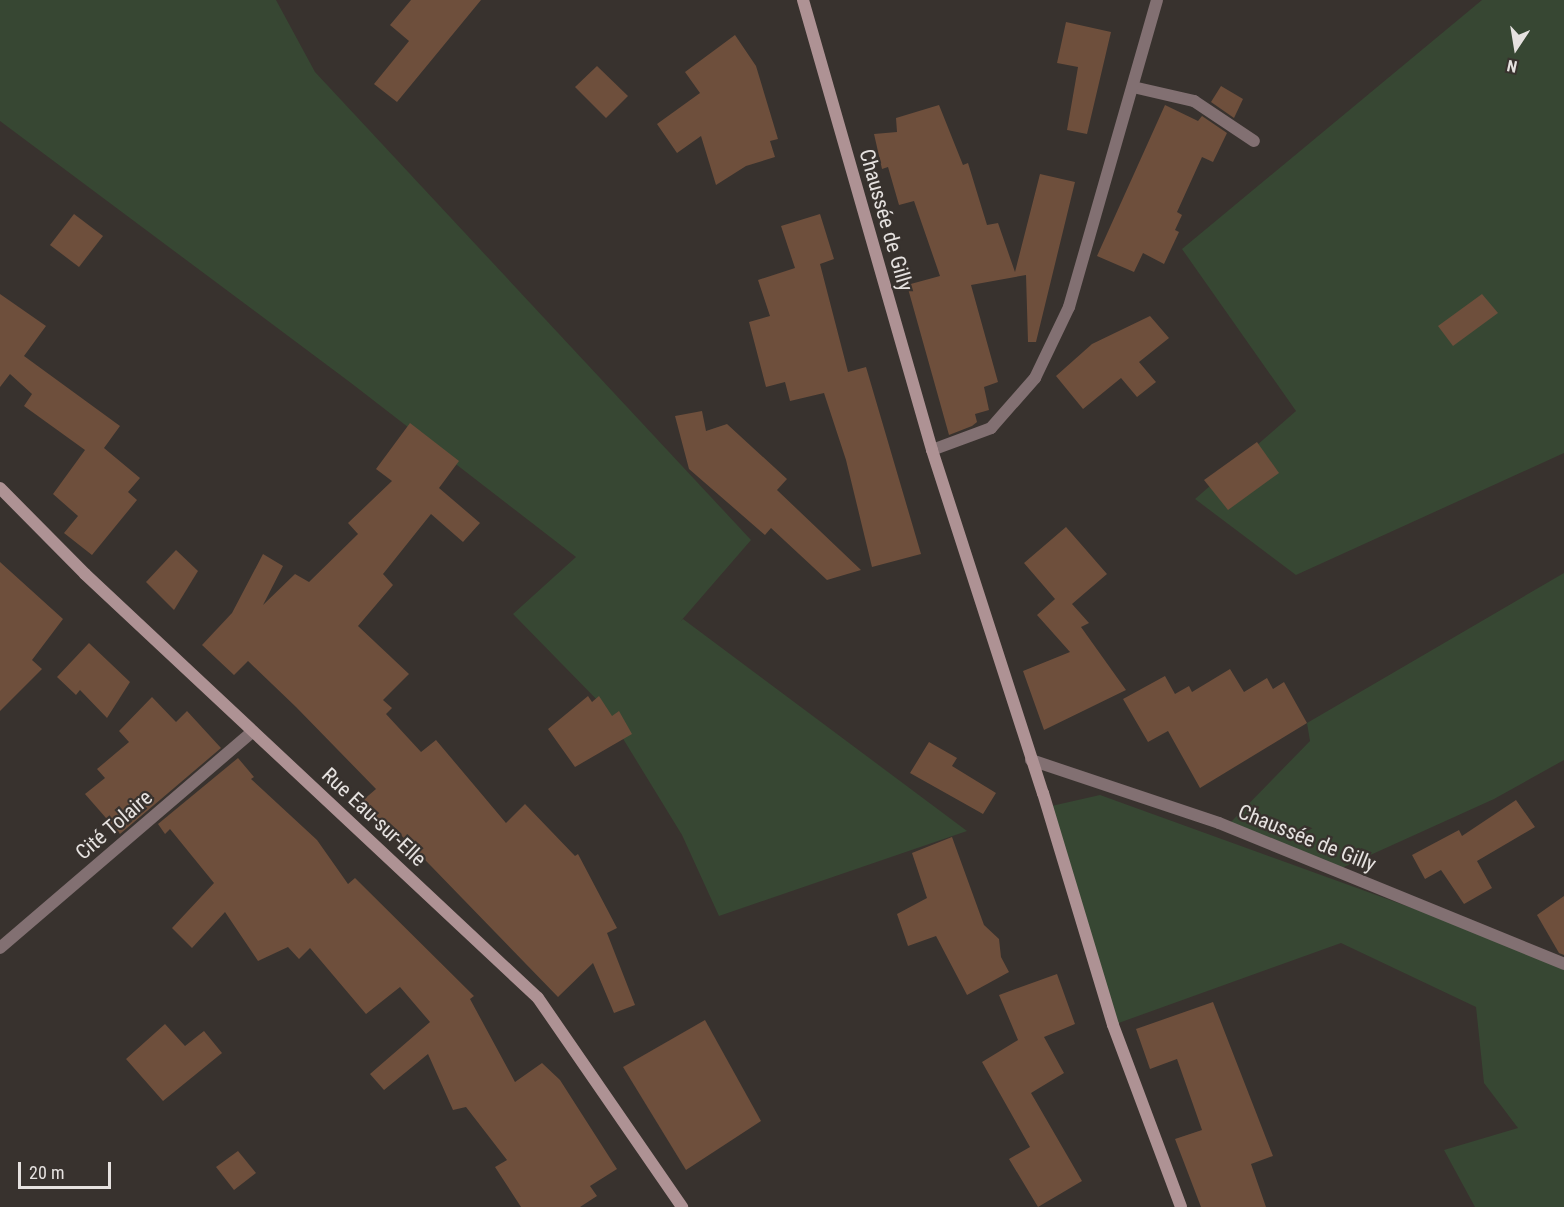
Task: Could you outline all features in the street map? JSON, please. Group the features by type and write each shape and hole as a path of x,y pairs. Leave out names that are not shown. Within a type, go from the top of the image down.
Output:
{"main road":[{"name":"Chaussée de Gilly","path":"803,0 932,450 1113,1026 1182,1207"},
{"name":"Rue Eau-sur-Elle","path":"0,488 253,731 538,998 682,1207"}],"street":[{"path":"932,450 991,428 1035,378 1069,307 1157,0"},
{"path":"1133,87 1194,101 1254,141"},
{"name":"Cité Tolaire","path":"0,948 253,731"},
{"name":"Chaussée de Gilly","path":"1031,760 1219,823 1564,964"}],"green space":[{"path":"0,0 276,0 315,72 751,540 680,622 683,619 967,831 719,916 682,835 603,706 513,614 576,557 351,383 0,121"},
{"path":"1482,0 1564,0 1564,453 1296,575 1195,499 1296,411 1182,249"},
{"path":"1564,573 1564,760 1494,799 1335,871 1227,826 1310,741 1307,723"},
{"path":"1100,795 1564,963 1564,1207 1475,1207 1444,1150 1518,1128 1484,1083 1476,1007 1341,943 1113,1025 1047,807"}],"building":[{"path":"411,0 481,0 397,102 374,84 409,41 390,25"},
{"path":"1066,22 1111,32 1087,134 1067,130 1078,67 1057,63"},
{"path":"735,35 756,66 778,139 770,141 775,157 746,166 716,185 701,136 677,153 657,124 700,93 685,72"},
{"path":"597,66 628,96 606,118 575,87"},
{"path":"1221,86 1243,99 1234,118 1211,102"},
{"path":"939,105 963,165 968,163 987,225 998,223 1015,272 1040,174 1075,182 1036,342 1028,342 1026,275 971,285 998,382 984,387 989,410 975,414 977,422 972,426 949,435 907,285 940,276 914,201 899,205 888,167 882,169 874,134 897,132 896,118"},
{"path":"1165,105 1198,121 1202,116 1227,133 1213,162 1202,157 1177,212 1182,215 1175,230 1179,232 1164,264 1143,253 1134,272 1097,256"},
{"path":"74,214 103,236 79,267 50,245"},
{"path":"820,214 834,259 820,264 848,372 866,367 921,554 872,567 846,460 824,393 790,401 785,382 766,387 749,322 770,316 758,280 795,268 781,226"},
{"path":"0,294 46,326 24,356 120,426 104,448 140,478 128,492 137,500 92,555 64,533 78,516 53,494 85,450 24,406 32,394 10,374 0,387"},
{"path":"1482,294 1498,313 1453,346 1438,326"},
{"path":"1150,316 1169,338 1139,362 1156,382 1137,397 1121,378 1083,409 1056,376 1092,344"},
{"path":"702,411 706,431 727,424 787,479 777,490 861,570 827,580 771,528 765,535 689,469 675,416"},
{"path":"410,423 459,461 439,488 480,523 463,542 431,514 383,574 393,585 358,626 409,674 383,700 392,708 386,714 421,752 436,740 506,823 525,804 575,856 578,854 617,928 607,933 635,1005 614,1013 593,963 558,997 398,832 392,837 362,801 376,789 296,707 248,661 234,675 202,645 232,613 263,554 283,566 263,605 295,574 309,582 358,534 348,523 392,481 376,469"},
{"path":"1257,442 1279,473 1228,510 1204,480"},
{"path":"1066,527 1107,574 1072,604 1089,623 1081,627 1126,690 1044,730 1023,671 1070,652 1037,615 1055,599 1024,563"},
{"path":"176,550 198,571 174,610 146,582"},
{"path":"0,562 63,619 32,660 42,669 0,711"},
{"path":"89,643 130,682 107,718 80,690 76,695 57,677"},
{"path":"1230,669 1244,692 1267,678 1273,689 1284,682 1307,723 1200,788 1168,731 1148,742 1123,699 1165,676 1175,694 1189,686 1192,692"},
{"path":"588,696 592,702 599,696 612,716 619,711 632,734 575,767 548,729"},
{"path":"152,697 176,722 187,711 221,748 120,834 85,794 105,778 97,769 129,742 119,731"},
{"path":"929,742 957,758 952,766 996,793 983,814 910,773"},
{"path":"238,758 254,777 251,779 317,840 348,884 355,878 474,996 470,999 515,1082 542,1063 560,1080 617,1169 590,1186 597,1196 580,1207 521,1207 495,1167 507,1160 466,1107 453,1110 428,1054 384,1090 370,1074 430,1022 400,987 366,1014 310,948 299,959 288,947 258,961 225,912 192,948 172,928 214,883 170,829 165,834 158,824"},
{"path":"1516,800 1535,827 1477,861 1492,888 1464,904 1441,870 1425,879 1412,855 1459,830 1462,836"},
{"path":"952,837 984,925 999,939 1001,957 1009,972 967,995 936,936 908,946 897,914 927,898 912,853"},
{"path":"1564,896 1564,955 1559,953 1537,915"},
{"path":"1057,974 1075,1024 1044,1037 1064,1073 1031,1093 1082,1181 1038,1207 1009,1159 1030,1147 982,1062 1018,1040 999,995"},
{"path":"1213,1002 1273,1156 1251,1164 1266,1207 1201,1207 1175,1139 1202,1130 1177,1059 1150,1069 1136,1029"},
{"path":"705,1020 761,1121 686,1170 623,1067"},
{"path":"165,1024 185,1046 204,1031 222,1053 163,1101 126,1059"},
{"path":"238,1151 256,1173 234,1190 216,1167"}]}
